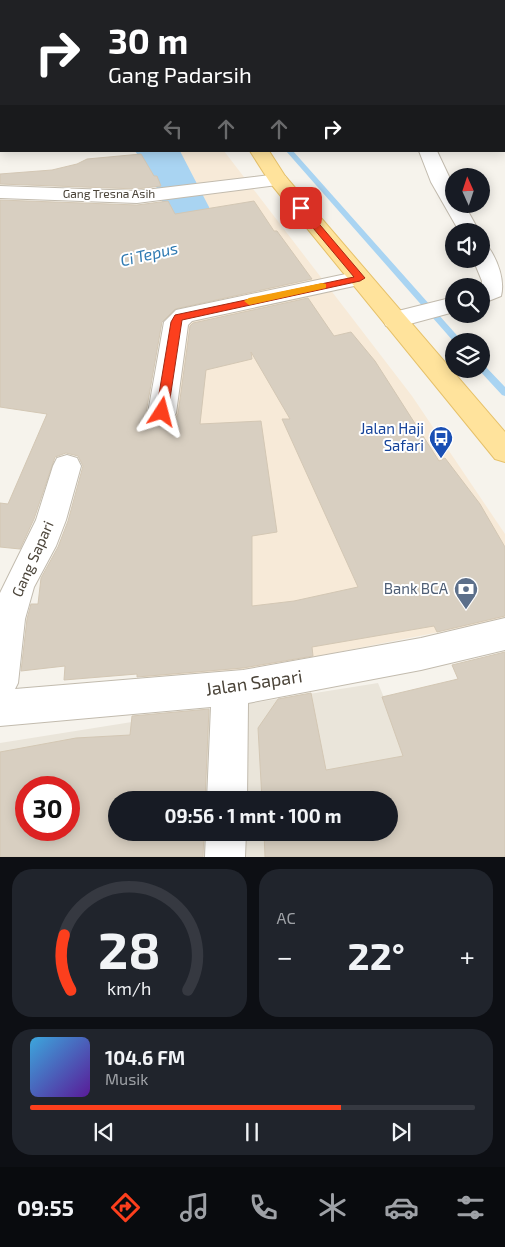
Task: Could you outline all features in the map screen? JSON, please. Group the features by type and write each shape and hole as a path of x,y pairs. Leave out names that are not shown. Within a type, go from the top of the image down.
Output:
{"main road":[{"path":"260,152 278,180 505,451"}],"street":[{"path":"428,152 441,182 464,223"},
{"name":"Gang Tresna Asih","path":"0,192 138,197 278,180"},
{"path":"489,268 494,284 493,291 490,292"},
{"path":"162,412 176,322 179,317 360,278"},
{"path":"395,320 445,306"},
{"name":"Gang Sapari","path":"0,684 8,619 19,584 40,546 51,520 67,466"},
{"name":"Jalan Sapari","path":"0,708 230,689 421,654 505,634"},
{"path":"227,791 230,689"},
{"path":"225,857 226,841"}],"shaded area":[{"path":"166,152 225,152 412,396 505,534 505,619 142,691 175,421 184,318 68,315 222,253"},
{"path":"378,683 426,801 490,857 0,857 0,743"}],"building":[{"path":"141,154 154,176 157,176 161,186 137,189 0,184 0,174 52,170 77,164 87,159"},
{"path":"0,200 137,205 168,201 175,214 254,201 274,231 277,231 312,279 175,309 162,322 146,413 150,421 163,425 173,422 178,414 190,326 193,323 308,298 334,336 351,332 375,361 439,461 445,458 480,504 505,547 505,616 437,632 434,626 312,647 313,656 243,668 137,677 137,674 64,680 65,666 21,671 27,619 31,604 38,604 41,578 58,547 68,521 83,466 78,456 66,453 55,457 34,519 20,549 0,547 0,503 8,504 47,414 0,407","holes":["251,352 290,419 282,419 358,587 294,601 252,606 252,536 277,532 261,421 200,424 206,370 252,359"]},
{"path":"505,652 505,857 265,857 264,841 398,841 398,791 262,791 258,728 278,699 311,693 326,770 403,756 382,697 458,679 452,665"},
{"path":"209,709 205,791 108,791 108,841 204,841 203,857 0,857 0,752 76,738 130,735 132,716"}],"waterway":[{"name":"Ci Tepus","path":"0,343 110,263 132,256 175,250 193,242 187,207 161,154 158,152"},
{"path":"290,152 429,309"},
{"path":"431,311 451,333"},
{"path":"490,377 505,393"}],"slow traffic":[{"path":"249,301 322,286"}],"place":[{"name":"Jalan Haji Safari","path":"441,459"},
{"name":"Bank BCA","path":"466,610"}],"route":[{"path":"162,412 176,322 179,317 360,278 301,208"}]}
